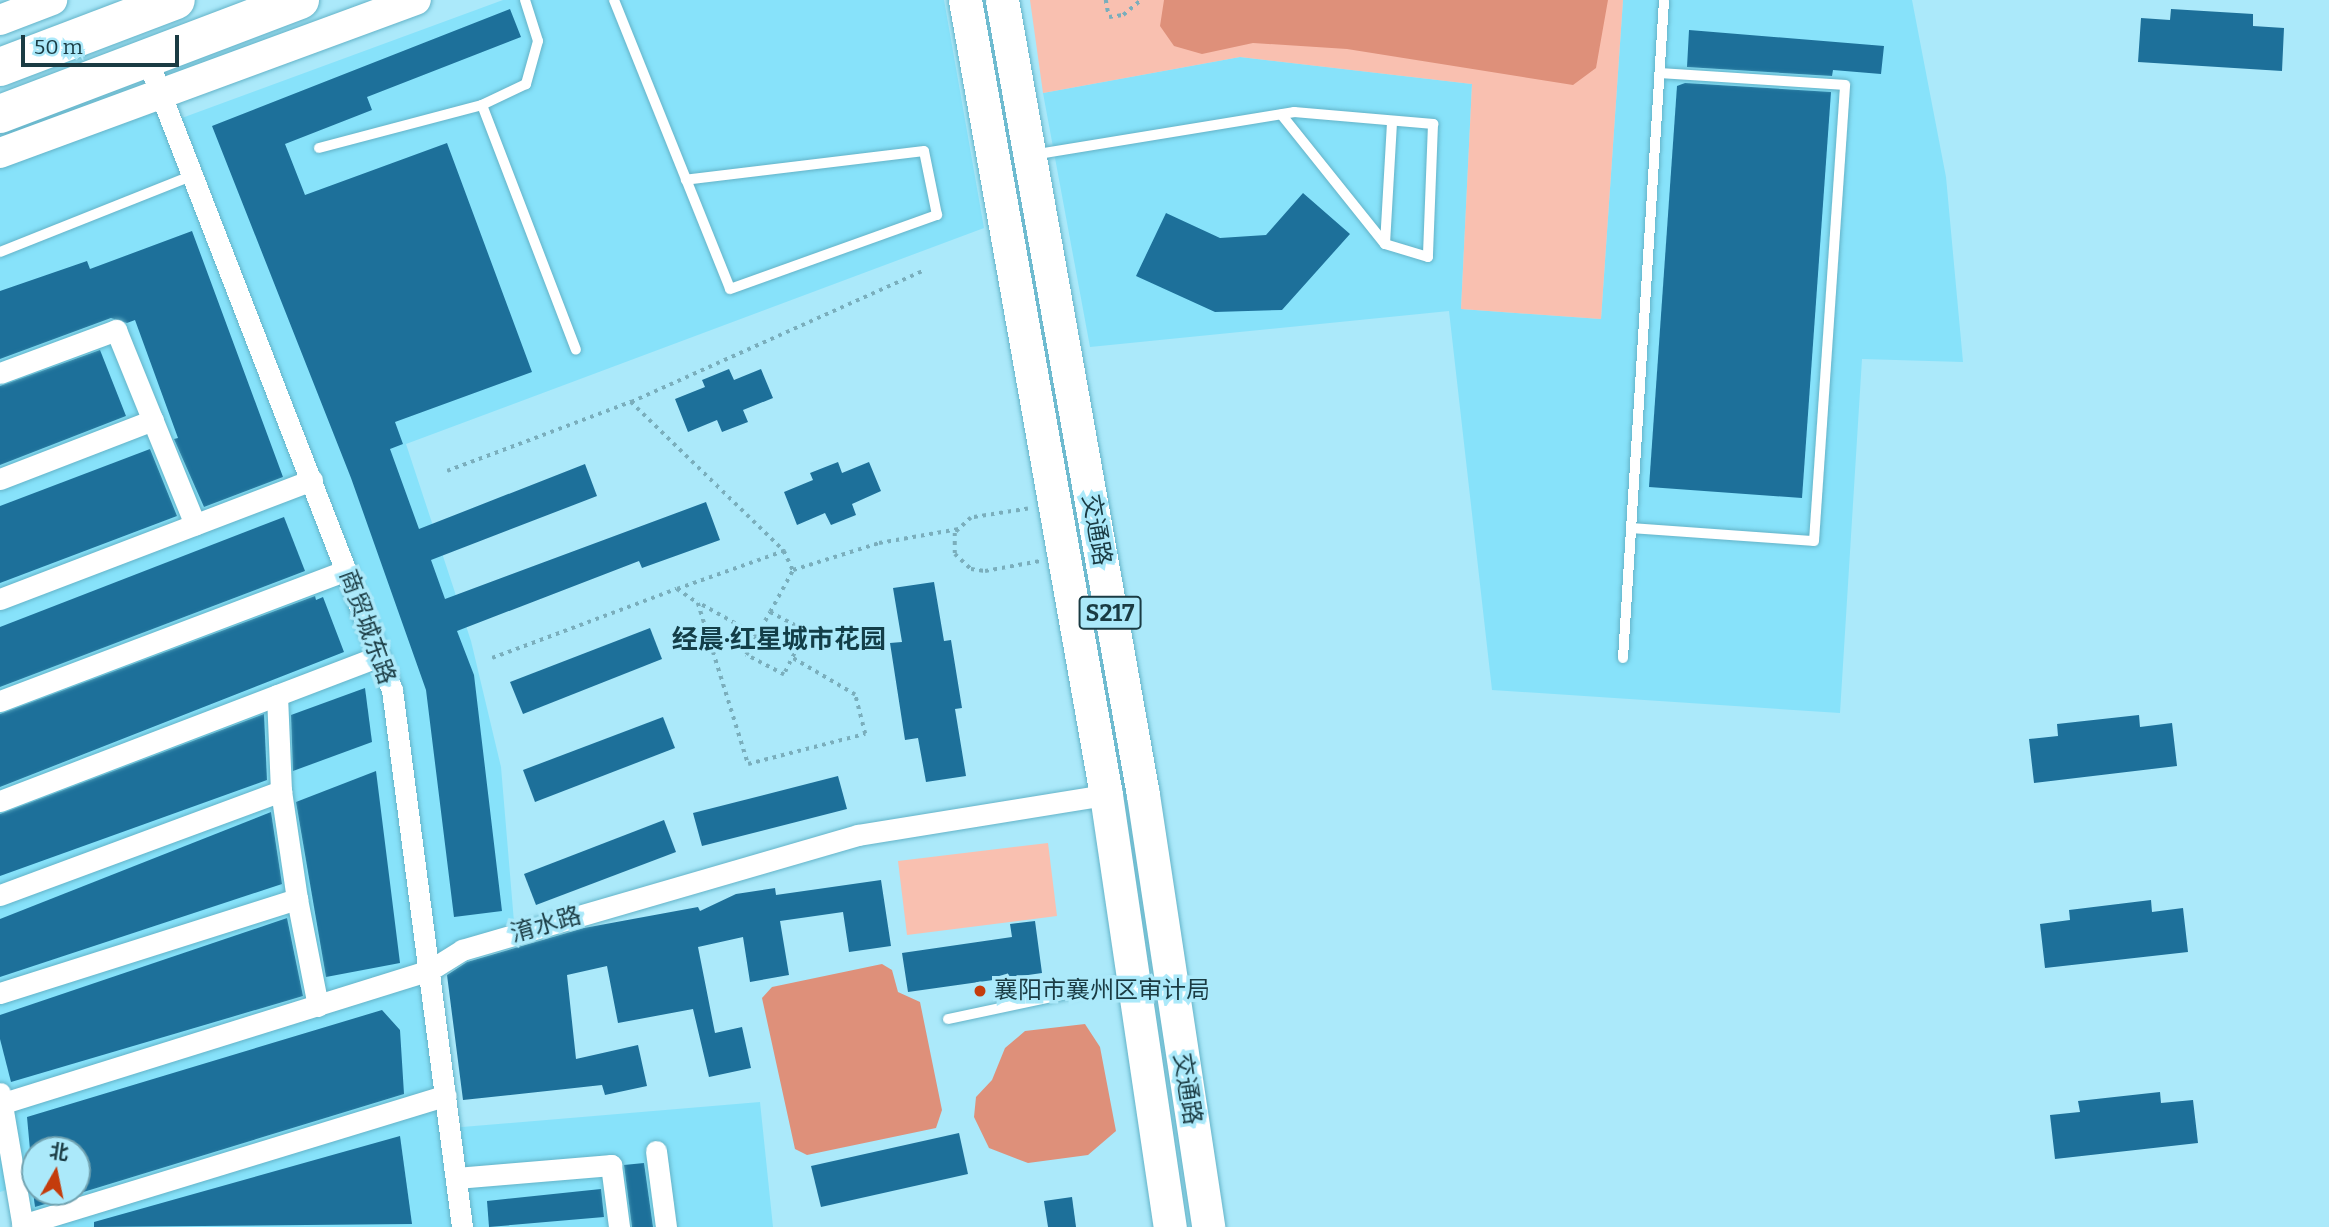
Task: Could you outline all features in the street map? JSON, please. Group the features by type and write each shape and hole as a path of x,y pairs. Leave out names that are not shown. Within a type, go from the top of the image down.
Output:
{"highway":[{"path":"0,67 176,0"},
{"path":"0,114 300,0"}],"main road":[{"name":"交通路","path":"965,0 1106,795 1170,1227"},
{"name":"交通路","path":"1002,0 1143,795 1208,1227"}],"street":[{"path":"0,20 52,0"},
{"path":"0,153 159,97 416,0"},
{"name":"商贸城东路","path":"147,58 159,97 312,480 392,690 462,1227"},
{"path":"0,373 116,331 195,524"},
{"path":"0,479 152,420"},
{"path":"0,599 312,480"},
{"path":"0,701 346,570"},
{"path":"0,801 379,656"},
{"path":"277,695 281,791 297,899 318,1006"},
{"path":"0,895 281,791"},
{"name":"淯水路","path":"1,1100 430,971 462,950 858,835 1106,795"},
{"path":"0,993 297,899"},
{"path":"1,1100 22,1226 446,1095"},
{"path":"656,1152 666,1227"},
{"path":"456,1178 611,1166 619,1227"}],"lane":[{"path":"318,148 482,105 526,84 538,41 525,0"},
{"path":"614,0 686,180 730,289 937,215 924,151 686,180"},
{"path":"1623,658 1664,0"},
{"path":"1632,528 1814,541 1845,85 1661,73"},
{"path":"482,105 576,350"},
{"path":"1029,156 1281,114 1433,124 1428,257 1385,244 1281,114"},
{"path":"1385,244 1392,121"},
{"path":"0,252 191,176"},
{"path":"948,1019 1133,979"}],"path":[{"path":"1106,0 1109,17 1124,15 1141,0"},
{"path":"447,471 631,402 925,270"},
{"path":"631,402 784,551 793,570"},
{"path":"770,612 806,631 784,675 746,654 793,570 879,544 959,529 971,518 1054,505"},
{"path":"959,529 956,554 971,569 985,571 1063,556"},
{"path":"492,658 784,551"},
{"path":"677,589 757,636"},
{"path":"698,603 748,764 865,734 855,695 792,658"}],"shaded area":[{"path":"503,0 944,0 984,228 406,444 471,641 501,767 515,934 430,971 450,1128 760,1102 773,1227 23,1227 18,1186 0,1192 0,153 159,98 171,122"},
{"path":"1030,0 1623,0 1601,319 1461,309 1472,84 1240,57 1043,93"},
{"path":"1164,0 1608,0 1596,68 1573,85 1347,49 1253,43 1202,54 1174,46 1160,26"},
{"path":"1623,0 1912,0 1946,177 1963,362 1862,359 1840,713 1492,690 1449,311 1090,347 1043,93 1240,57 1472,84 1461,309 1601,319"},
{"path":"1048,843 1057,916 907,935 898,861"},
{"path":"882,964 892,970 898,992 920,1002 942,1110 936,1128 807,1155 795,1149 762,998 772,987"},
{"path":"1085,1024 1100,1047 1116,1131 1088,1155 1028,1163 989,1148 974,1117 976,1097 992,1080 1005,1048 1025,1031"}],"building":[{"path":"510,9 521,37 367,97 372,110 285,144 305,195 447,143 532,372 395,422 403,444 390,449 419,529 585,464 597,496 431,560 445,599 706,502 720,540 642,568 639,561 457,631 474,675 502,911 454,917 426,690 351,478 212,126"},
{"path":"2171,9 2253,14 2253,26 2284,28 2282,71 2138,62 2141,18 2170,20"},
{"path":"1689,30 1884,46 1881,74 1833,70 1832,76 1687,67"},
{"path":"1685,83 1831,92 1802,498 1649,487 1677,86"},
{"path":"1303,193 1350,234 1282,310 1215,312 1136,276 1166,213 1220,238 1266,235"},
{"path":"192,231 283,477 204,507 174,439 178,438 135,320 127,323 111,318 0,359 0,291 87,261 90,269"},
{"path":"100,350 126,416 0,465 0,386"},
{"path":"729,369 734,380 761,369 773,398 743,410 748,422 722,432 717,420 688,432 675,399 705,387 702,380"},
{"path":"150,449 177,516 0,583 0,506"},
{"path":"838,462 842,473 869,462 881,491 852,504 856,515 831,525 825,513 797,525 784,492 813,480 810,473"},
{"path":"284,517 305,571 0,687 0,627"},
{"path":"934,582 944,641 951,640 962,708 955,709 966,776 926,782 918,738 905,740 890,643 902,642 893,588"},
{"path":"315,596 316,600 323,597 344,652 0,787 0,714"},
{"path":"650,628 662,659 523,714 510,682"},
{"path":"365,688 372,742 293,771 291,715"},
{"path":"264,714 267,780 0,876 0,814"},
{"path":"2139,715 2140,727 2172,723 2177,766 2034,783 2029,739 2058,736 2057,724"},
{"path":"663,717 675,748 535,802 523,770"},
{"path":"376,771 400,963 326,977 296,802"},
{"path":"838,776 847,809 702,846 693,813"},
{"path":"271,812 282,884 0,977 0,919"},
{"path":"664,820 676,852 536,905 524,874"},
{"path":"881,880 891,946 849,952 843,912 780,921 789,975 750,982 743,937 698,947 715,1033 742,1027 751,1068 709,1077 693,1009 618,1023 607,966 567,975 576,1059 638,1045 647,1086 605,1095 602,1085 463,1100 447,975 467,962 584,928 698,907 700,911 736,894 775,888 776,895"},
{"path":"2151,900 2152,912 2183,908 2188,952 2045,968 2040,924 2070,920 2069,910"},
{"path":"287,918 303,996 11,1082 0,1039 0,1015"},
{"path":"1035,921 1042,973 908,992 902,953 1012,937 1010,924"},
{"path":"382,1010 400,1030 404,1094 91,1190 91,1136 29,1136 27,1117"},
{"path":"2160,1092 2161,1103 2193,1100 2198,1143 2055,1159 2050,1115 2080,1112 2078,1101"},
{"path":"959,1133 968,1174 821,1207 811,1166"},
{"path":"400,1136 412,1224 94,1227 94,1222"},
{"path":"644,1163 653,1227 632,1227 624,1165"},
{"path":"601,1189 604,1217 489,1227 487,1201"},
{"path":"1072,1197 1076,1227 1048,1227 1044,1201"}],"place":[{"name":"襄阳市襄州区审计局","path":"980,991"}],"district":[{"name":"经晨·红星城市花园","path":"779,640"}]}
